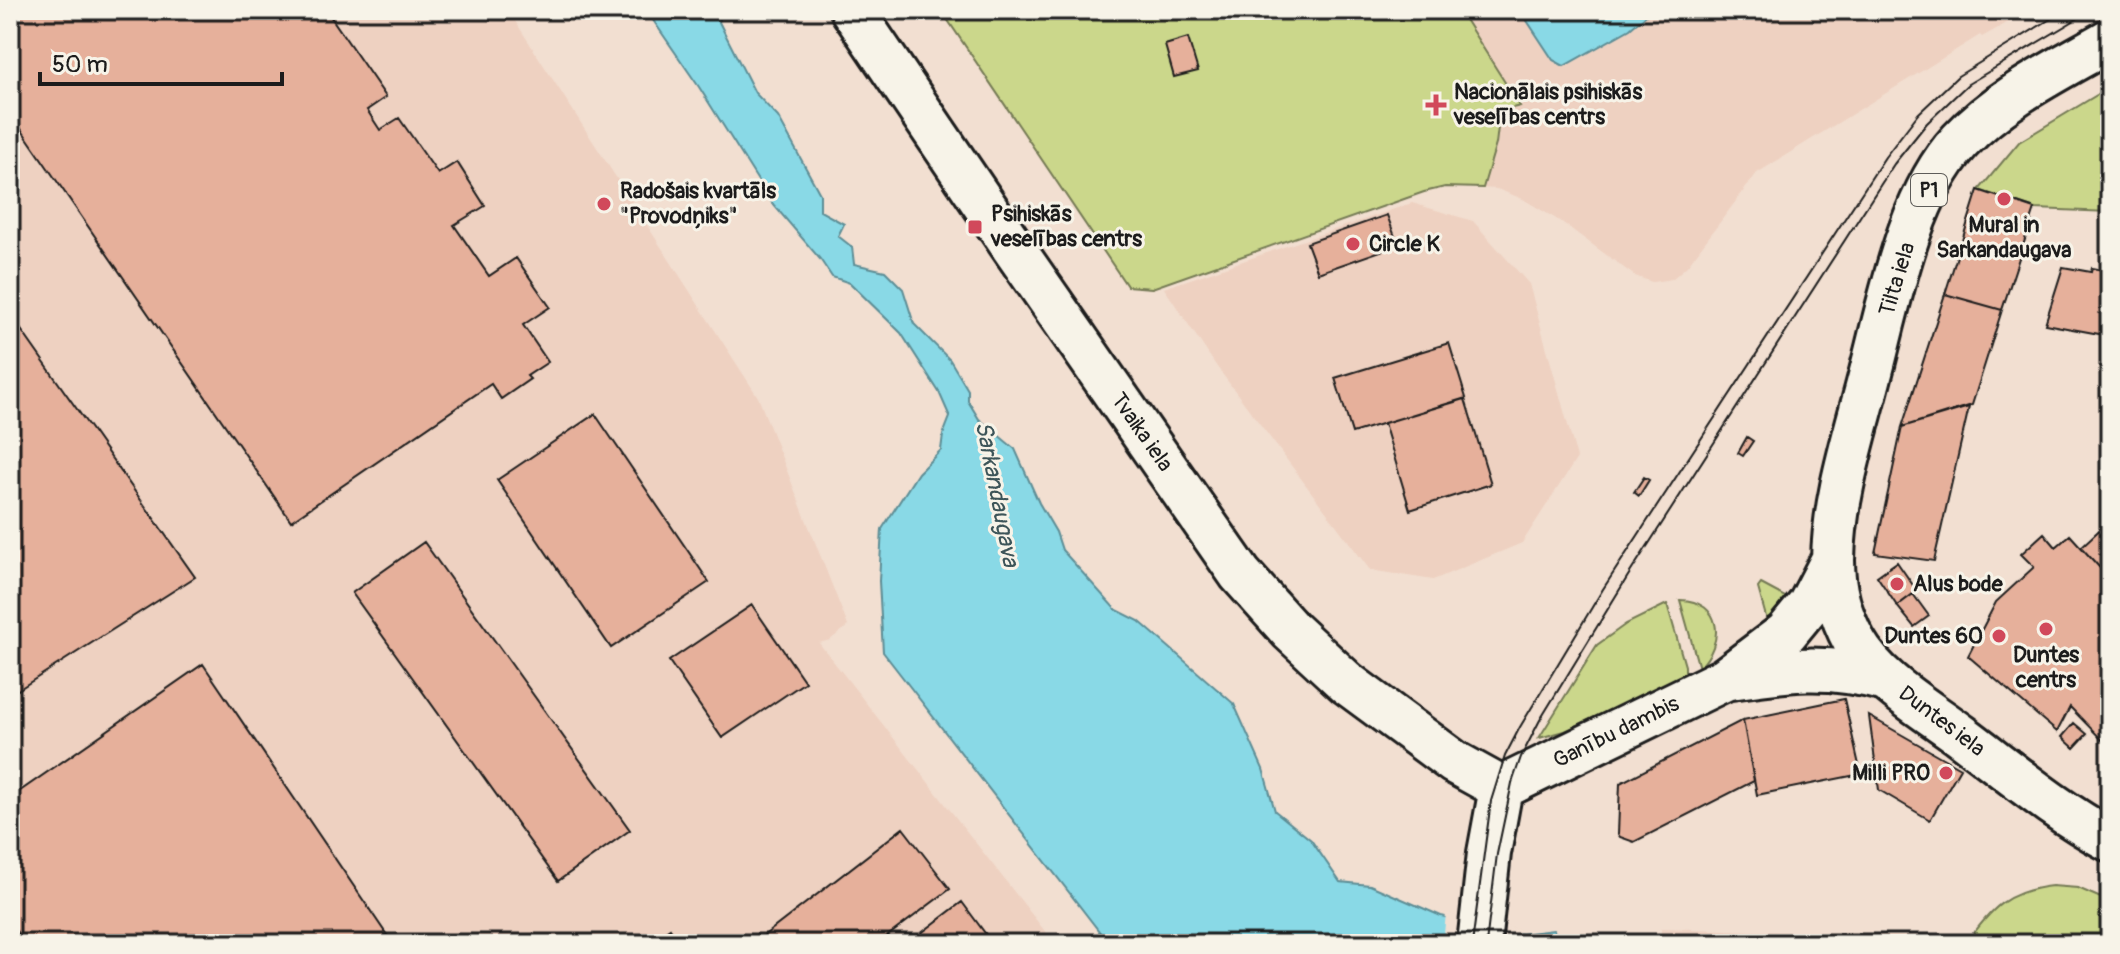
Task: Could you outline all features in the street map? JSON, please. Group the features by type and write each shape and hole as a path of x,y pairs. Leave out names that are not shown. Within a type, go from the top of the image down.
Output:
{"main road":[{"name":"Tvaika iela","path":"852,10 1240,574 1291,631 1347,683 1454,762 1501,788"},
{"name":"Tilta iela","path":"1833,559 1841,500 1858,419 1893,284 1933,180 1958,143 1985,117 2018,93 2110,40"},
{"name":"Ganību dambis","path":"1501,788 1725,679 1786,633 1809,605 1833,559"},
{"name":"Duntes iela","path":"1833,559 1836,597 1844,620 1855,643 1886,680 2047,800 2110,840"},
{"path":"1725,679 1812,668 1850,670 1886,680"},
{"path":"1479,944 1489,853 1501,788"}],"shaded area":[{"path":"10,10 508,10 758,397 848,626 830,640 819,643 1055,944 10,944"},
{"name":"Nacionālais psihiskās veselības centrs","path":"941,10 2030,10 1982,37 1980,35 1757,173 1687,266 1672,279 1652,282 1635,276 1563,223 1523,199 1497,189 1445,187 1152,288 1127,286"},
{"name":"Circle K","path":"1412,203 1473,221 1529,284 1577,458 1522,543 1433,580 1370,570 1217,367 1164,288"},
{"path":"1661,928 1954,938 1967,944 1661,944"}],"green space":[{"path":"941,10 1459,10 1520,106 1500,111 1496,144 1483,188 1445,187 1424,192 1152,288 1127,286"},
{"path":"2110,87 2110,212 2035,209 1979,190 2019,142"},
{"path":"1761,584 1789,599 1768,624 1758,588"},
{"path":"1680,600 1705,608 1712,615 1715,625 1713,647 1699,668"},
{"path":"1667,604 1685,666 1685,676 1565,731 1539,738 1597,645 1626,624"},
{"path":"2052,886 2078,888 2110,902 2110,944 1966,944 2002,903 2023,892"}],"water":[{"name":"Sarkandaugava","path":"646,10 719,10 719,22 755,93 778,117 820,194 820,211 844,224 838,236 852,247 854,264 885,271 903,289 914,324 950,360 968,390 968,401 979,419 1015,449 1062,550 1115,609 1139,621 1234,704 1263,769 1275,811 1311,840 1340,882 1370,885 1441,916 1521,934 1553,930 1559,936 1555,944 1109,944 883,652 879,581 882,529 918,473 941,450 950,417 939,392 901,333 850,283 832,277 772,203"},
{"path":"1520,10 1652,10 1630,29 1564,66 1553,60"}],"pier":[{"path":"1446,913 1519,930 1518,944 1443,944"}],"building":[{"path":"10,10 298,10 300,13 305,10 326,10 386,97 367,110 380,130 399,118 438,174 457,162 485,206 454,225 489,276 516,258 550,307 523,325 548,362 501,399 491,384 291,521 10,113"},
{"path":"1188,38 1198,71 1174,77 1165,45"},
{"path":"1978,190 2035,209 2002,310 1945,294"},
{"name":"Circle K","path":"1387,215 1398,245 1318,273 1307,243"},
{"path":"2063,267 2091,272 2092,268 2109,271 2110,336 2045,324"},
{"path":"1945,294 2002,310 1972,405 1902,427"},
{"path":"10,314 195,577 10,695"},
{"path":"1449,343 1466,398 1352,433 1335,378"},
{"path":"1465,399 1491,484 1410,510 1384,423"},
{"path":"1969,407 1934,561 1875,553 1902,427"},
{"path":"595,414 709,582 611,648 497,480"},
{"path":"1747,437 1753,441 1743,456 1738,453"},
{"path":"1644,477 1649,480 1639,496 1634,492"},
{"path":"2107,523 2110,526 2110,579 2081,547"},
{"name":"Duntes centrs","path":"2044,533 2056,547 2070,535 2110,579 2110,722 2106,744 2070,707 2057,732 1968,656 1996,602 2034,567 2021,554"},
{"path":"424,542 630,830 558,881 352,593"},
{"name":"Alus bode","path":"1897,562 1917,591 1897,606 1877,576"},
{"path":"1913,594 1929,616 1914,627 1897,606"},
{"path":"752,605 805,682 722,738 669,661"},
{"path":"203,664 393,944 25,944 10,922 10,798"},
{"path":"1844,699 1861,774 1757,795 1743,720"},
{"path":"1869,716 1960,768 1930,820 1879,790"},
{"path":"1743,720 1754,781 1634,842 1620,837 1620,783"},
{"path":"2074,723 2087,734 2074,748 2062,737"},
{"path":"903,828 950,889 877,944 753,944"},
{"path":"962,902 993,944 913,944 911,941"},
{"path":"670,928 681,944 647,944"}],"tram line":[{"path":"1472,944 1491,801 1505,756 1603,589 1885,157 1918,114 1958,76 2065,10"},
{"path":"1486,944 1497,854 1512,783 1540,720 1628,576 1894,164 1927,123 1968,84 2092,10"}],"place":[{"name":"Nacionālais psihiskās veselības centrs","path":"1436,105"},
{"name":"Mural in Sarkandaugava","path":"2004,199"},
{"name":"Radošais kvartāls \"Provodņiks\"","path":"604,204"},
{"name":"Psihiskās veselības centrs","path":"975,227"},
{"name":"Circle K","path":"1353,244"},
{"name":"Alus bode","path":"1897,584"},
{"name":"Duntes centrs","path":"2046,629"},
{"name":"Duntes 60","path":"1999,636"},
{"name":"Milli PRO","path":"1946,773"}]}
